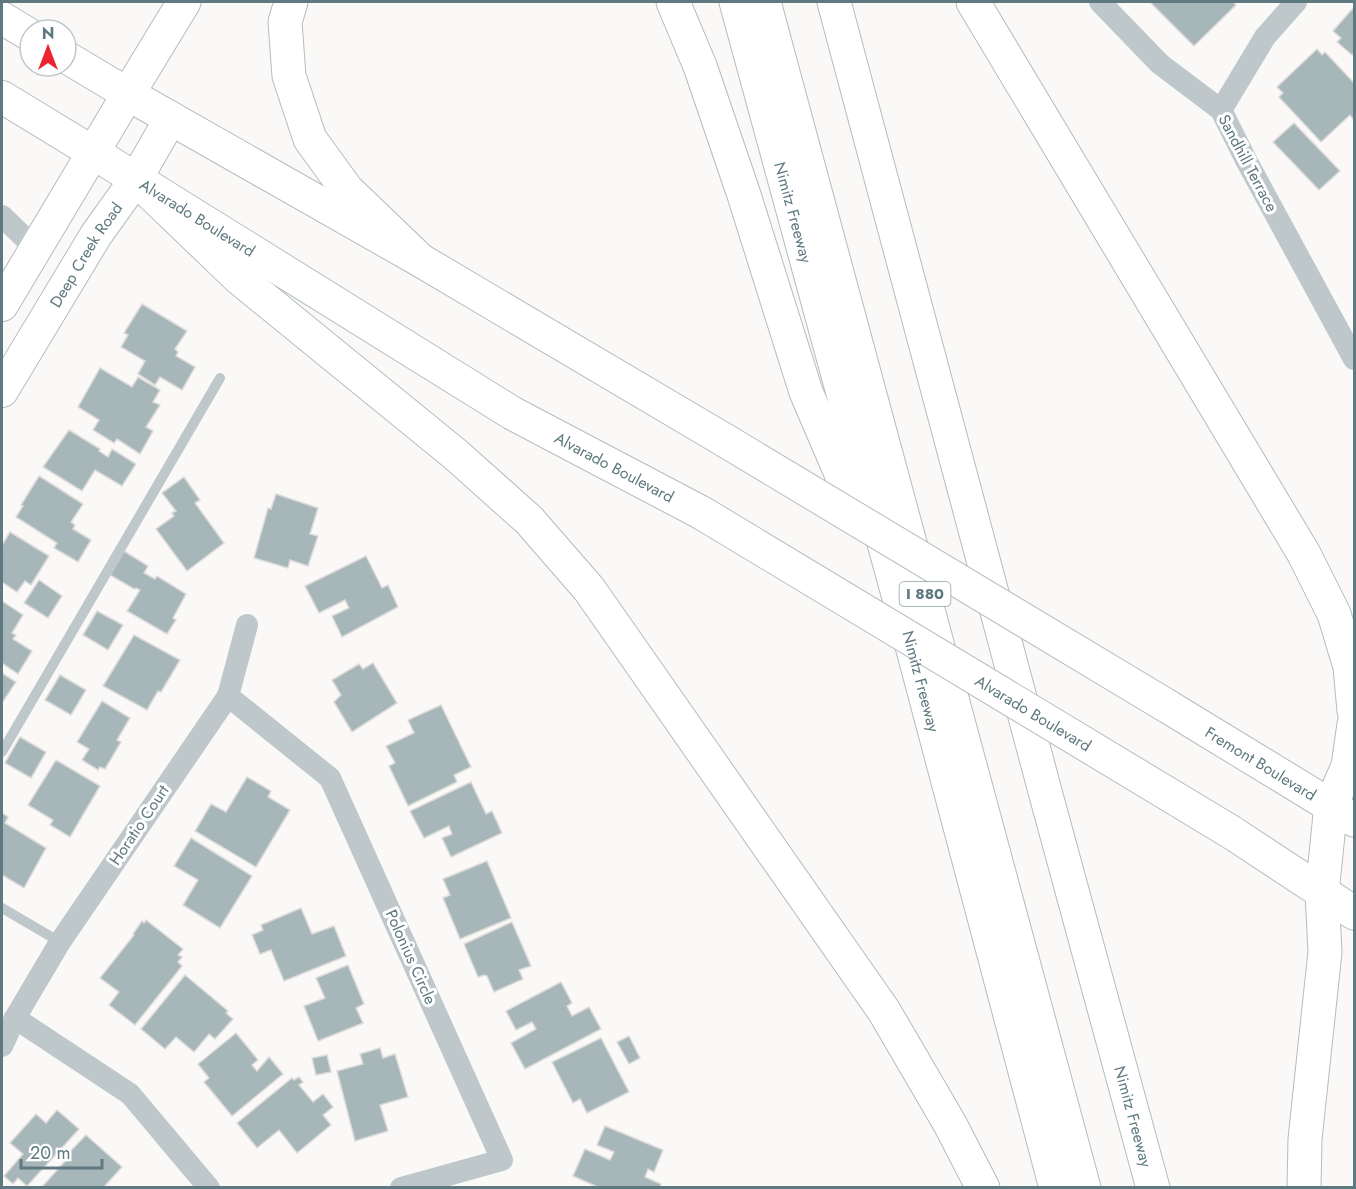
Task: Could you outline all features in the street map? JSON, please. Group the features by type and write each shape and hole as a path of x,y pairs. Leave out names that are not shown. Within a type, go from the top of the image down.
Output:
{"main road":[{"path":"183,2 128,94 420,260"},
{"path":"291,2 285,22 289,76 310,139 347,190 420,260"},
{"path":"673,2 700,66 741,184 806,392 908,631"},
{"name":"Nimitz Freeway","path":"736,2 908,631 1056,1188"},
{"name":"I 880","path":"764,2 1084,1188"},
{"name":"Nimitz Freeway","path":"834,2 1042,784 1153,1188"},
{"path":"973,2 1304,554 1334,614 1350,667 1354,711"},
{"name":"Alvarado Boulevard","path":"94,153 512,413 702,513 1231,832 1322,893"},
{"path":"136,179 239,278 455,454 529,520 589,589 885,1011 950,1124 983,1188"},
{"name":"Fremont Boulevard","path":"420,260 1343,812"},
{"path":"1304,1188 1305,1139 1325,952 1322,893 1343,812 1354,724"},
{"path":"1322,893 1354,913"}],"street":[{"name":"Sandhill Terrace","path":"1100,2 1160,64 1221,110 1354,358"},
{"path":"1221,110 1265,37 1296,2"},
{"path":"2,18 18,28"},
{"path":"2,305 128,94 78,64"},
{"name":"Alvarado Boulevard","path":"2,97 94,153"},
{"name":"Deep Creek Road","path":"2,391 96,235 136,179 171,118"},
{"path":"2,216 36,249"},
{"name":"Horatio Court","path":"2,1046 15,1018 60,942 228,696 247,625"},
{"name":"Polonius Circle","path":"228,696 330,778 502,1160 402,1188"},
{"path":"15,1018 130,1094 209,1188"}],"lane":[{"path":"2,752 220,378"},
{"path":"2,908 60,942"}],"building":[{"path":"1150,2 1233,2 1236,5 1194,46"},
{"path":"1354,7 1354,53 1352,55 1337,42 1341,38 1333,31"},
{"path":"1317,49 1322,55 1325,52 1354,83 1354,120 1350,115 1321,142 1279,97 1283,93 1277,87"},
{"path":"1294,123 1340,171 1319,190 1273,142"},
{"path":"142,304 187,331 175,349 178,352 176,356 195,367 182,390 160,377 155,385 138,374 145,361 121,347 128,335 124,333"},
{"path":"100,368 132,387 138,377 160,390 153,402 160,405 146,427 153,431 140,454 117,439 114,443 93,430 99,420 78,407"},
{"path":"69,430 100,449 99,451 108,457 112,449 136,464 122,486 95,470 82,491 43,467"},
{"path":"39,476 83,504 71,522 75,525 73,529 91,540 78,562 54,548 57,543 16,517"},
{"path":"184,477 200,500 195,503 224,543 187,571 156,529 174,516 172,513 176,511 162,493"},
{"path":"276,494 318,508 310,534 318,536 308,566 290,560 288,568 254,558 268,508 271,509"},
{"path":"10,532 49,556 31,585 25,581 17,592 2,582 2,545"},
{"path":"124,551 148,566 144,573 155,579 157,576 186,594 173,618 176,620 167,634 127,611 140,590 110,575"},
{"path":"366,556 382,588 388,585 398,607 342,637 332,616 349,608 345,600 319,613 305,586"},
{"path":"39,580 62,596 48,618 24,603"},
{"path":"2,601 23,615 12,633 16,635 13,639 32,651 18,674 2,663"},
{"path":"97,611 123,625 108,650 83,635"},
{"path":"134,635 180,660 147,710 103,686"},
{"path":"373,663 397,703 352,732 334,702 341,695 332,680 359,664 363,669"},
{"path":"2,673 16,682 2,703"},
{"path":"60,675 86,690 71,715 45,700"},
{"path":"102,701 130,718 117,740 121,742 105,769 100,767 98,770 82,760 89,749 77,742"},
{"path":"441,705 471,767 454,775 457,782 408,806 389,766 395,763 386,746 414,733 408,720"},
{"path":"20,737 46,752 31,778 5,763"},
{"path":"56,760 100,786 70,837 50,825 53,820 28,805"},
{"path":"247,777 271,791 268,797 290,810 256,867 195,831 211,804 226,812"},
{"path":"471,782 486,814 492,811 502,833 451,857 442,838 452,834 449,826 424,838 410,811"},
{"path":"2,813 8,817 5,823 46,848 24,888 2,875"},
{"path":"191,838 252,876 220,928 183,905 198,880 174,866"},
{"path":"487,861 511,918 460,939 443,898 450,895 443,879"},
{"path":"301,908 312,934 334,926 346,956 284,981 271,950 260,954 252,935 263,930 261,925"},
{"path":"146,920 183,949 178,955 182,957 178,962 182,966 135,1025 109,1005 119,992 100,978 134,935 142,921 144,923"},
{"path":"512,922 531,966 519,970 523,979 494,992 487,976 478,977 464,944"},
{"path":"348,965 364,1004 356,1008 363,1023 318,1041 304,1006 325,998 316,978"},
{"path":"185,975 228,1011 226,1013 233,1019 215,1039 209,1034 194,1052 176,1037 165,1049 141,1029"},
{"path":"561,982 572,1003 567,1006 572,1016 589,1007 601,1029 525,1069 511,1043 536,1029 532,1022 516,1030 506,1011"},
{"path":"236,1033 258,1060 252,1065 257,1071 269,1057 283,1074 232,1116 204,1082 209,1078 198,1064"},
{"path":"629,1036 640,1058 629,1064 617,1042"},
{"path":"601,1038 629,1092 587,1113 580,1099 573,1103 552,1062"},
{"path":"380,1048 383,1058 395,1054 408,1097 380,1105 388,1131 355,1141 337,1071 363,1064 360,1054"},
{"path":"327,1055 331,1072 316,1075 312,1058"},
{"path":"299,1077 303,1082 299,1085 313,1102 323,1094 333,1107 323,1115 331,1125 297,1153 279,1130 257,1148 237,1123 292,1078 294,1080"},
{"path":"57,1110 79,1129 27,1186 18,1178 13,1184 4,1176 23,1154 10,1143 36,1114 46,1123"},
{"path":"605,1126 663,1150 654,1172 648,1169 645,1177 661,1184 660,1188 600,1188 573,1176 585,1149 610,1160 614,1152 597,1145"},
{"path":"86,1135 122,1167 103,1188 41,1188 67,1159 65,1157"}]}
